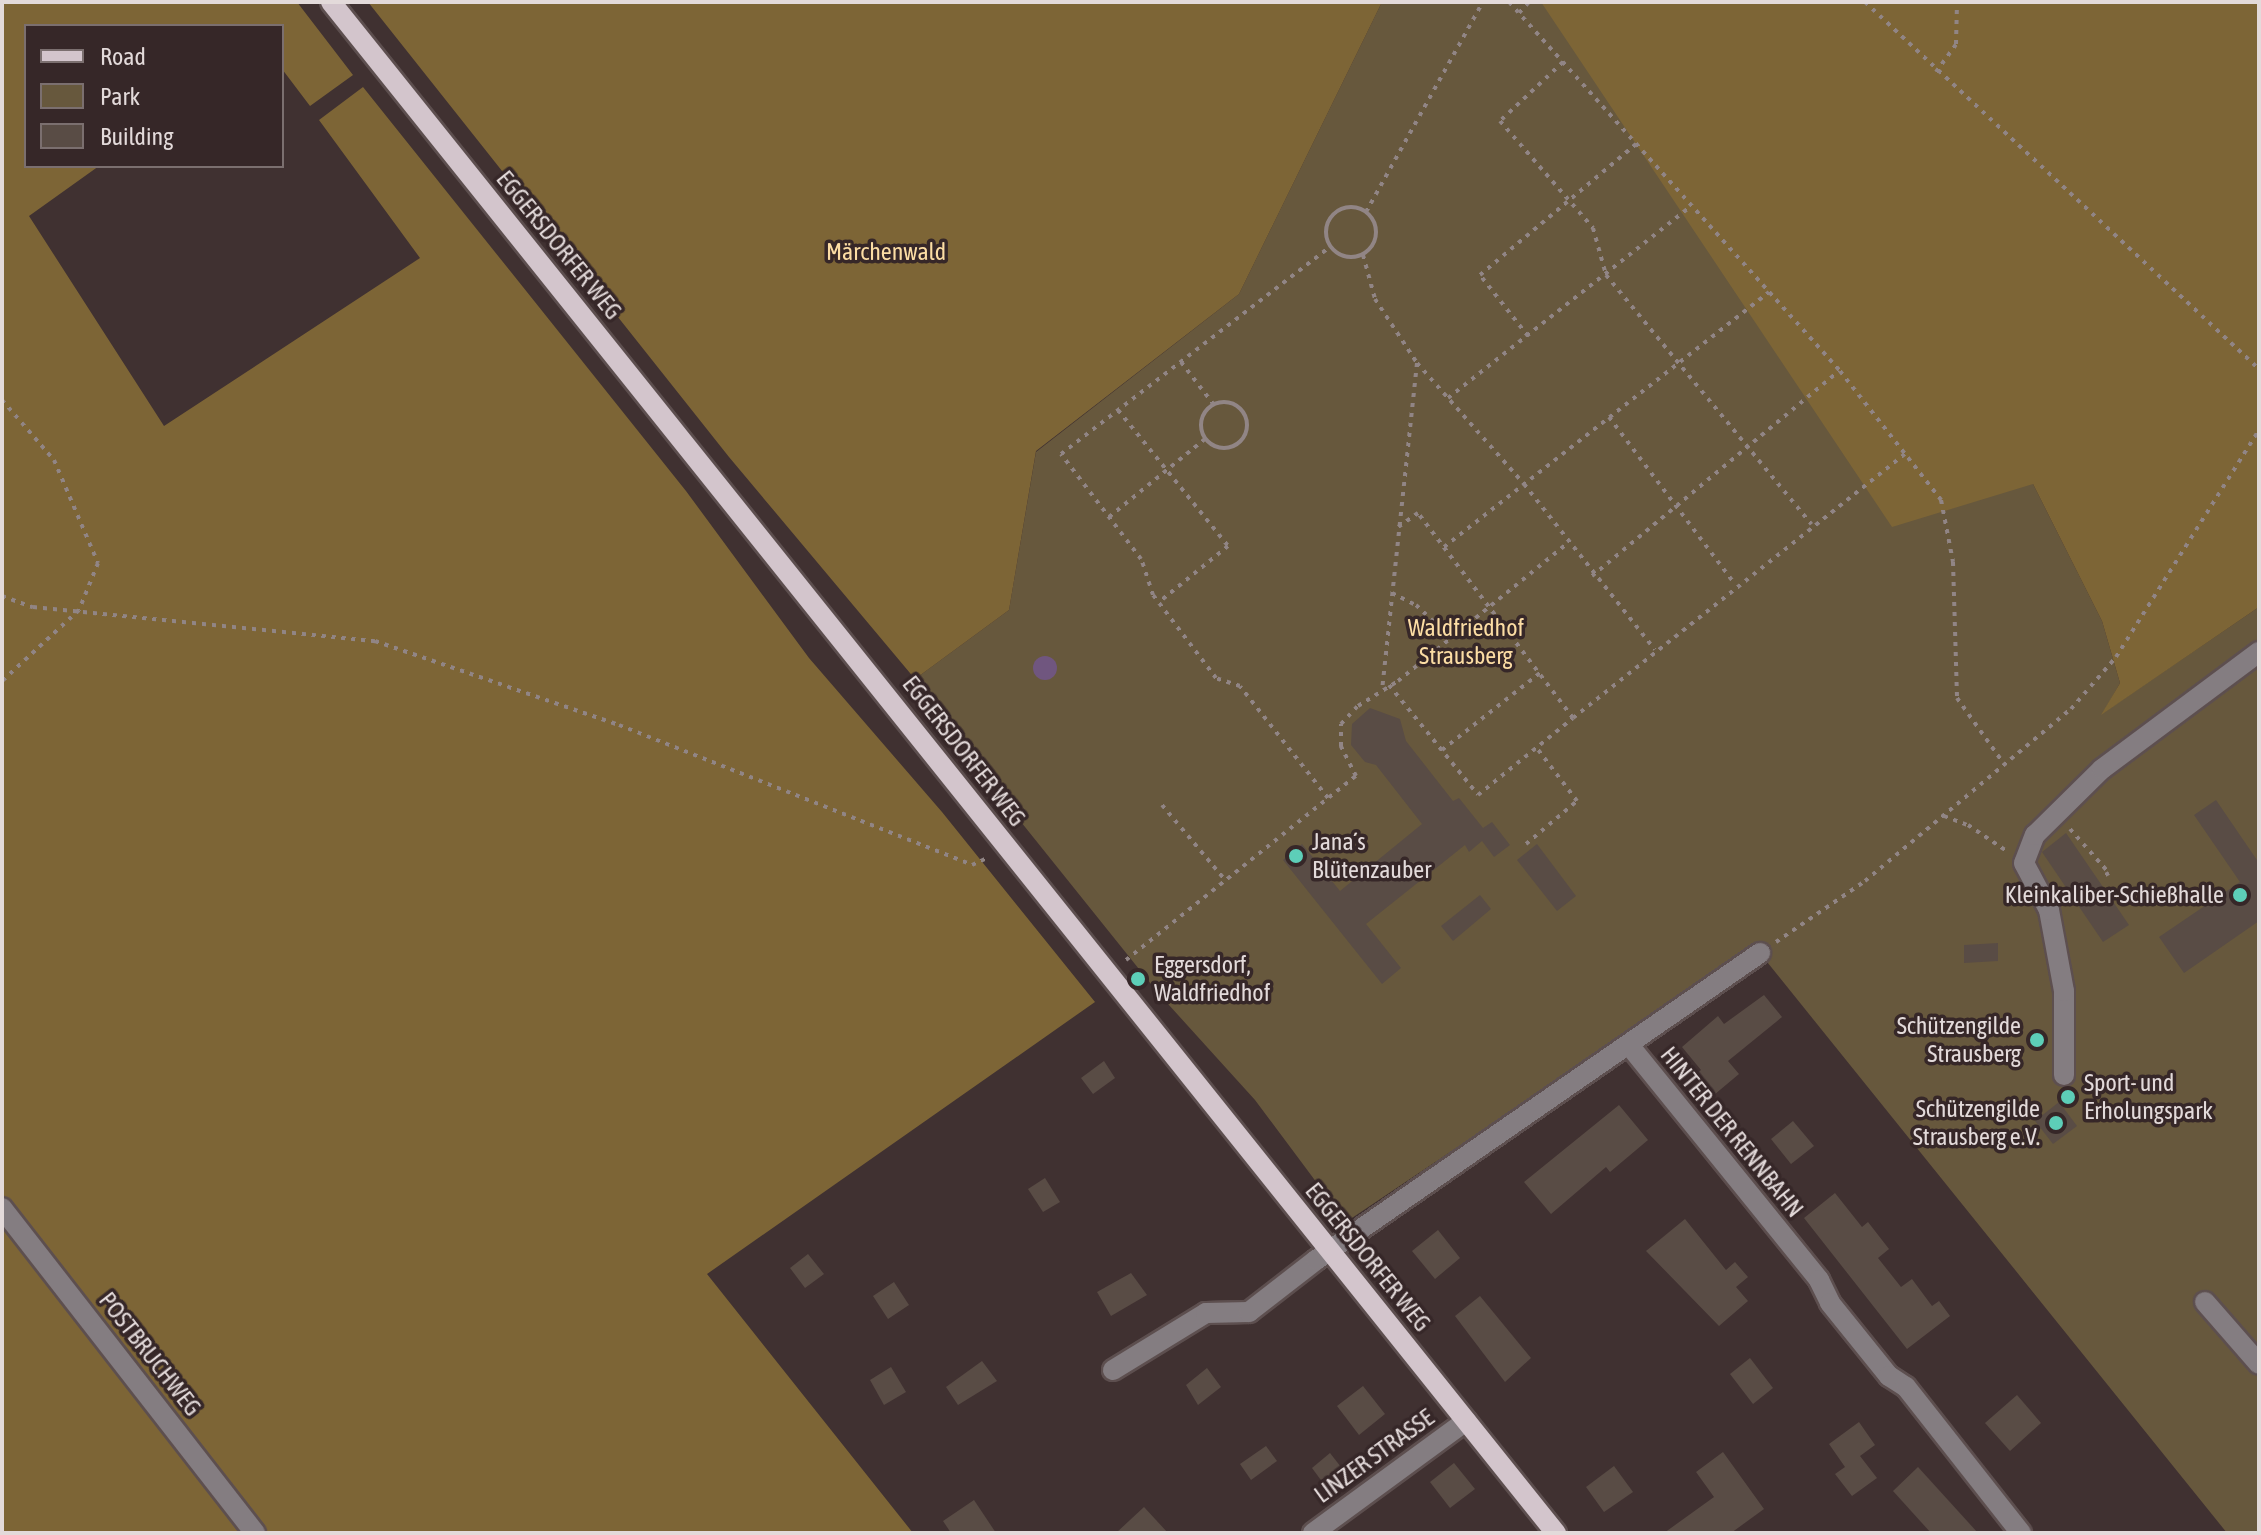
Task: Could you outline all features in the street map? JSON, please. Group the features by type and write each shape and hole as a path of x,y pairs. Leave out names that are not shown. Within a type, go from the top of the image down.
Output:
{"main road":[{"name":"EGGERSDORFER WEG","path":"331,2 1556,1533"}],"street":[{"path":"2064,1075 2064,991 2052,924 2024,863 2035,835 2134,743 2259,652"},
{"path":"1629,1045 1760,953"},
{"name":"HINTER DER RENNBAHN","path":"1113,1370 1206,1313 1249,1312 1330,1251 1629,1045 1819,1280 1850,1327 1889,1376 1906,1387 2021,1533"},
{"name":"POSTBRUCHWEG","path":"2,1208 255,1533"},
{"path":"2205,1302 2259,1364"},
{"name":"LINZER STRASSE","path":"1313,1533 1466,1421"}],"path":[{"path":"1366,212 1483,2"},
{"path":"1509,2 1840,371 1941,500 1949,529 1957,698 2004,764"},
{"path":"1519,13 1529,2"},
{"path":"1865,2 1936,72 2259,369"},
{"path":"1936,72 1956,44 1957,2"},
{"path":"1563,62 1500,121 1593,228 1606,275 1811,524"},
{"path":"1528,336 1480,275 1636,144"},
{"path":"1448,398 1691,205"},
{"path":"1363,255 1347,257 1331,246 1327,227 1336,213 1351,208 1366,212"},
{"path":"1366,212 1376,234 1363,255 1375,299 1417,363 1524,484 1592,576 1655,650"},
{"path":"1328,798 1240,686 1216,678 1159,602 1141,559 1061,454 1331,246"},
{"path":"1444,547 1769,292"},
{"path":"1180,361 1214,405 1236,406 1246,418 1245,434 1228,448 1205,439"},
{"path":"1382,688 1417,363"},
{"path":"1592,576 1840,371"},
{"path":"2,400 54,460 65,494 85,528 98,563 79,610 2,681"},
{"path":"1205,439 1201,422 1214,405"},
{"path":"1118,410 1228,546 1159,602"},
{"path":"1609,417 1735,584"},
{"path":"1760,953 1865,881 2071,709 2116,657 2259,430"},
{"path":"1109,517 1205,439"},
{"path":"1389,685 1478,795 1735,584 1905,454"},
{"path":"1398,527 1418,513 1573,718"},
{"path":"1126,960 1356,776 1341,746 1341,724 1382,688 1451,638 1568,543"},
{"path":"1392,593 1416,605 1451,638"},
{"path":"2,596 33,607 375,641 619,725 972,865 1008,847"},
{"path":"1442,750 1540,673"},
{"path":"1526,844 1577,801 1536,747"},
{"path":"1162,805 1226,881"},
{"path":"2053,815 2109,873 2103,876"},
{"path":"1943,816 1968,825 2024,863"}],"green space":[{"path":"2,2 297,2 353,75 310,106 284,72 284,24 24,24 24,168 96,168 29,216 164,426 420,258 319,120 363,87 686,491 809,658 942,812 1095,1002 707,1274 913,1533 2,1533"},
{"name":"Märchenwald","path":"368,2 1382,2 1239,294 1036,451 1009,610 915,679 729,457"},
{"name":"Waldfriedhof Strausberg","path":"1382,2 1541,2 2033,484 2102,621 2120,683 2103,713 2259,607 2259,1533 2227,1533 1755,947 1346,1222 1255,1100 1159,994 985,777 915,679 1009,610 1036,452 1239,294"},
{"path":"1541,2 2259,2 2259,607 2101,715 2120,683 2102,621 2033,484 1892,527"}],"shaded area":[{"path":"1045,656 1053,660 1057,668 1053,676 1045,680 1037,676 1033,668 1037,660"}],"building":[{"path":"1370,708 1400,719 1406,741 1453,801 1459,798 1483,828 1492,822 1510,845 1494,857 1482,841 1469,852 1465,845 1366,924 1401,968 1382,984 1283,860 1302,844 1340,891 1422,824 1376,765 1365,762 1351,745 1352,724"},
{"name":"Kleinkaliber-Schießhalle","path":"2216,800 2259,863 2259,921 2184,973 2159,937 2240,882 2194,815"},
{"path":"2066,833 2129,925 2103,942 2042,852"},
{"path":"1537,844 1576,896 1557,911 1517,860"},
{"path":"1480,895 1491,909 1453,941 1441,926"},
{"path":"1998,943 1998,961 1964,963 1964,945"},
{"path":"1764,995 1782,1017 1728,1061 1739,1074 1708,1100 1690,1079 1701,1070 1682,1047 1718,1016 1724,1024"},
{"path":"1104,1061 1115,1078 1093,1094 1081,1078"},
{"name":"Schützengilde Strausberg e.V.","path":"2059,1102 2077,1126 2053,1144 2035,1121"},
{"path":"1619,1105 1648,1140 1610,1172 1606,1167 1551,1214 1524,1182"},
{"path":"1793,1121 1814,1146 1791,1164 1771,1139"},
{"path":"1045,1178 1060,1202 1043,1212 1028,1189"},
{"path":"1835,1193 1862,1227 1868,1222 1889,1249 1878,1258 1901,1287 1912,1279 1932,1306 1939,1301 1950,1316 1907,1349 1804,1218"},
{"path":"1685,1219 1726,1270 1735,1262 1748,1277 1736,1287 1748,1301 1719,1326 1646,1251"},
{"path":"1438,1230 1460,1258 1435,1279 1412,1251"},
{"path":"808,1254 824,1274 805,1288 790,1268"},
{"path":"1131,1273 1147,1295 1111,1316 1097,1292"},
{"path":"894,1282 909,1305 888,1319 873,1296"},
{"path":"1480,1296 1531,1358 1505,1382 1455,1316"},
{"path":"1750,1358 1773,1388 1753,1404 1730,1374"},
{"path":"982,1361 997,1381 958,1405 946,1387"},
{"path":"891,1367 906,1392 884,1405 870,1380"},
{"path":"1207,1368 1221,1387 1198,1405 1186,1385"},
{"path":"1363,1386 1385,1414 1359,1435 1337,1406"},
{"path":"2017,1395 2041,1423 2010,1451 1985,1423"},
{"path":"1859,1422 1875,1445 1860,1456 1877,1478 1852,1496 1835,1474 1845,1467 1829,1444"},
{"path":"1266,1446 1277,1461 1251,1480 1240,1464"},
{"path":"1723,1452 1764,1509 1731,1533 1664,1533 1714,1497 1696,1472"},
{"path":"1330,1453 1348,1476 1329,1491 1312,1468"},
{"path":"1454,1463 1475,1489 1450,1508 1430,1482"},
{"path":"1614,1466 1633,1492 1604,1512 1586,1487"},
{"path":"1918,1467 1978,1533 1931,1533 1893,1491"},
{"path":"974,1500 996,1533 951,1533 943,1521"},
{"path":"1144,1507 1168,1533 1116,1533"}],"place":[{"name":"Jana´s Blütenzauber","path":"1296,856"},
{"name":"Kleinkaliber-Schießhalle","path":"2240,895"},
{"name":"Eggersdorf, Waldfriedhof","path":"1138,979"},
{"name":"Schützengilde Strausberg","path":"2037,1040"},
{"name":"Sport- und Erholungspark","path":"2068,1097"},
{"name":"Schützengilde Strausberg e.V.","path":"2056,1123"}]}
